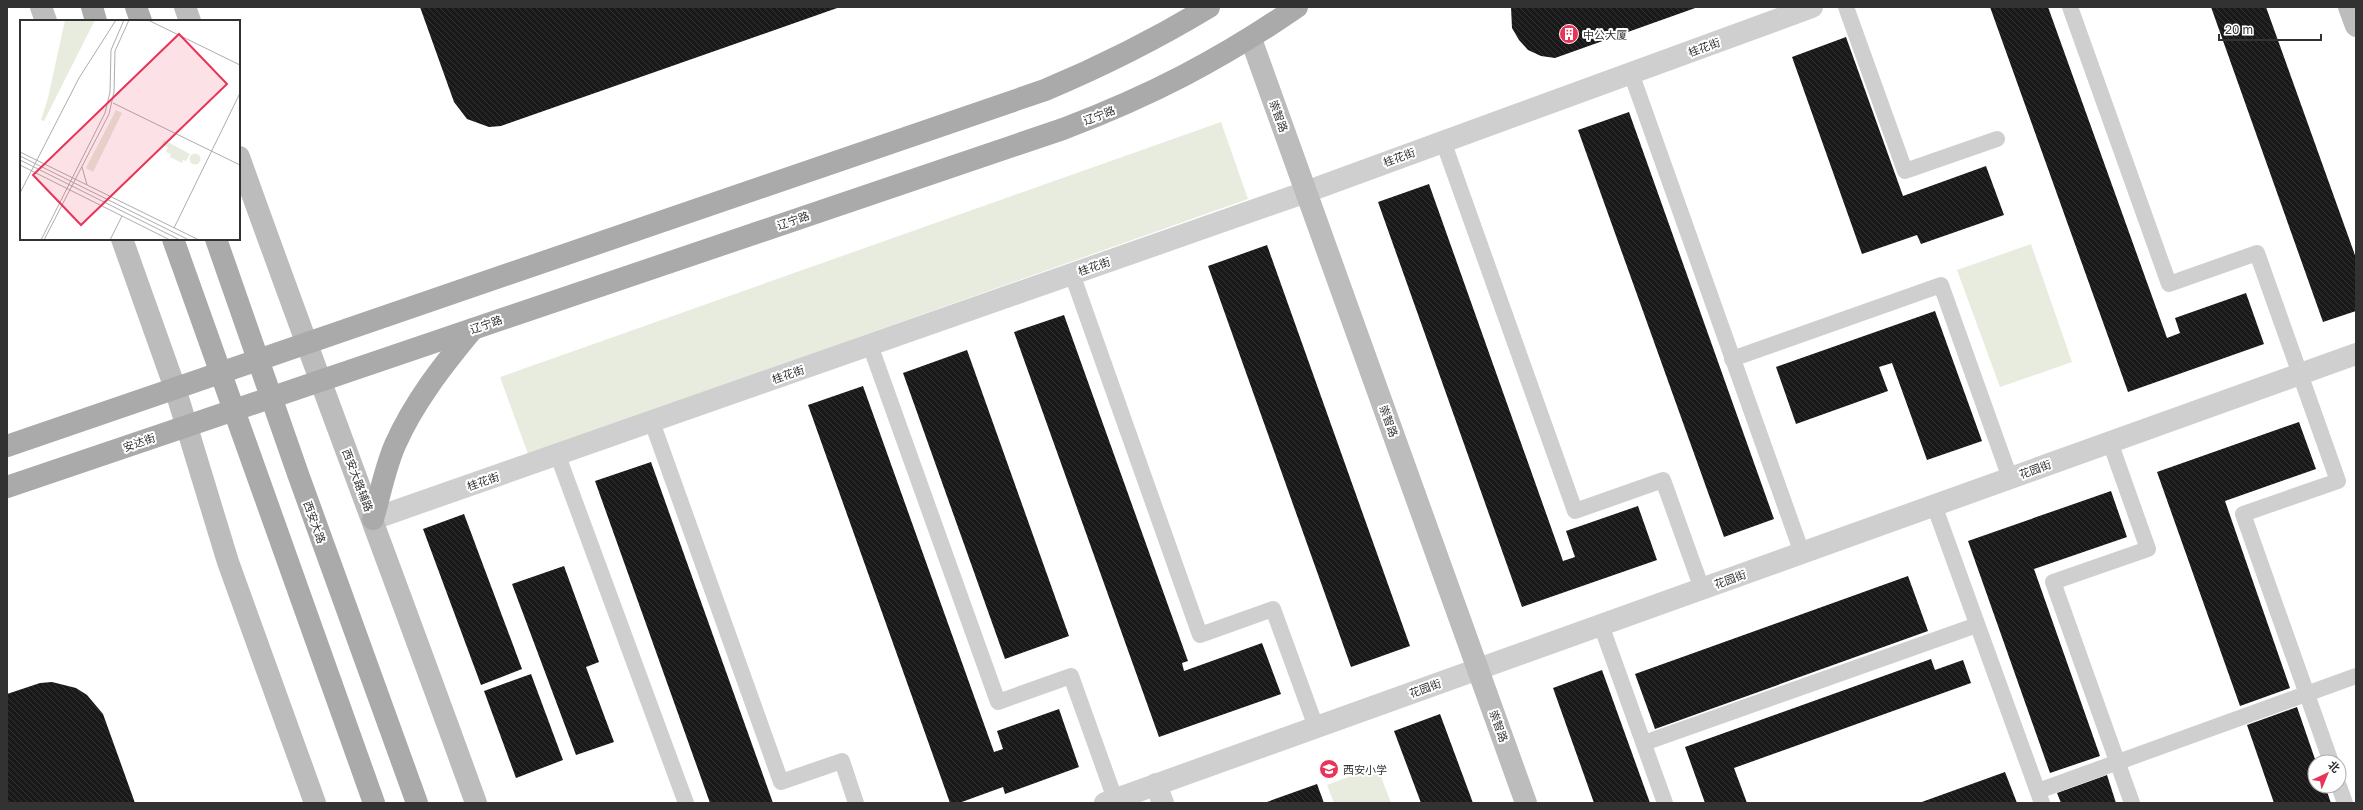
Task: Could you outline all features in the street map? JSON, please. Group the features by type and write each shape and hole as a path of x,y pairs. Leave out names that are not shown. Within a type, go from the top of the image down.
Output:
{"main road":[{"path":"92,7 96,20"},
{"path":"136,7 141,20"},
{"path":"7,446 1045,90 1106,64 1165,34 1209,7"},
{"name":"辽宁路","path":"271,397 1063,129 1134,101 1189,74 1251,39 1297,7"},
{"path":"173,240 374,803"},
{"name":"西安大路","path":"216,240 271,397 417,803"},
{"path":"373,519 394,447 408,417 442,368 473,328"},
{"name":"安达街","path":"7,487 271,397"}],"street":[{"path":"41,7 46,20"},
{"path":"185,7 190,20"},
{"name":"桂花街","path":"373,519 558,456 1306,192 1812,7"},
{"path":"2349,7 2356,26"},
{"name":"崇智路","path":"1251,39 1526,803"},
{"name":"西安大路辅路","path":"240,160 306,344 373,519 476,803"},
{"path":"122,240 175,388 228,562 315,803"},
{"name":"花园街","path":"1110,801 1159,794 1316,727 2356,354"}],"lane":[{"path":"1846,7 1905,171 1997,139"},
{"path":"2070,7 2169,284 2257,253 2338,481 2243,514 2328,754"},
{"path":"1631,73 1802,553"},
{"path":"1443,141 1575,511 1663,480 1702,589"},
{"path":"1072,274 1200,635 1274,609 1316,727"},
{"path":"1732,359 1941,285 2010,478"},
{"path":"870,345 998,702 1071,676 1110,801"},
{"path":"652,422 781,782 842,762 856,803"},
{"path":"2110,442 2148,549 2053,582 2132,803"},
{"path":"558,456 686,803"},
{"path":"1934,505 2040,797 2117,762 2356,676"},
{"path":"1601,625 1665,803"},
{"path":"1644,743 1977,625"}],"shaded area":[{"path":"1221,122 1248,199 528,454 500,377"},
{"path":"2031,244 2072,362 2000,387 1957,270"},
{"path":"1377,766 1391,803 1334,803 1327,785"}],"building":[{"path":"420,7 840,7 501,126 489,127 467,119 454,102"},
{"name":"中公大厦","path":"1511,7 1698,7 1555,58 1541,56 1528,50 1519,40 1512,28"},
{"path":"1990,7 2048,7 2167,338 2180,333 2175,318 2246,293 2264,344 2128,392"},
{"path":"2211,7 2266,7 2356,258 2356,311 2323,322"},
{"path":"1846,37 1903,196 1986,166 2004,215 1921,244 1917,235 1862,254 1792,57"},
{"path":"1629,112 1774,519 1724,537 1578,130"},
{"path":"1429,184 1563,561 1575,557 1566,531 1638,506 1657,560 1522,607 1378,202"},
{"path":"1267,245 1410,646 1351,667 1208,266"},
{"path":"1935,311 1982,441 1927,460 1892,363 1879,367 1888,391 1796,424 1776,367"},
{"path":"1064,315 1188,661 1182,663 1184,671 1262,643 1281,694 1159,737 1014,332"},
{"path":"967,350 1069,636 1005,659 903,373"},
{"path":"863,386 994,752 1003,749 997,731 1059,709 1079,767 1005,794 1003,787 959,803 950,803 808,405"},
{"path":"2299,422 2316,469 2225,501 2290,688 2240,706 2157,472"},
{"path":"651,462 773,803 710,803 595,481"},
{"path":"2111,491 2127,537 2034,569 2100,756 2050,773 1968,541"},
{"path":"464,514 522,669 481,685 423,529"},
{"path":"564,566 599,662 586,667 614,742 576,755 512,584"},
{"path":"1908,576 1928,631 1655,729 1635,674"},
{"path":"1931,659 1935,670 1963,660 1971,683 1734,768 1747,803 1705,803 1685,747"},
{"path":"1602,670 1650,803 1594,803 1553,688"},
{"path":"531,674 563,760 516,778 484,691"},
{"path":"52,682 76,688 87,695 103,714 135,803 7,803 7,694 40,683"},
{"path":"2297,707 2313,754 2307,754 2307,794 2328,794 2331,803 2274,803 2247,725"},
{"path":"1440,714 1473,803 1421,803 1394,731"},
{"path":"2005,772 2017,803 1919,803"},
{"path":"2107,775 2116,803 2061,803 2057,793"},
{"path":"1317,784 1324,803 1264,803"}],"place":[{"name":"中公大厦","path":"1569,34"},
{"name":"西安小学","path":"1329,769"}]}
